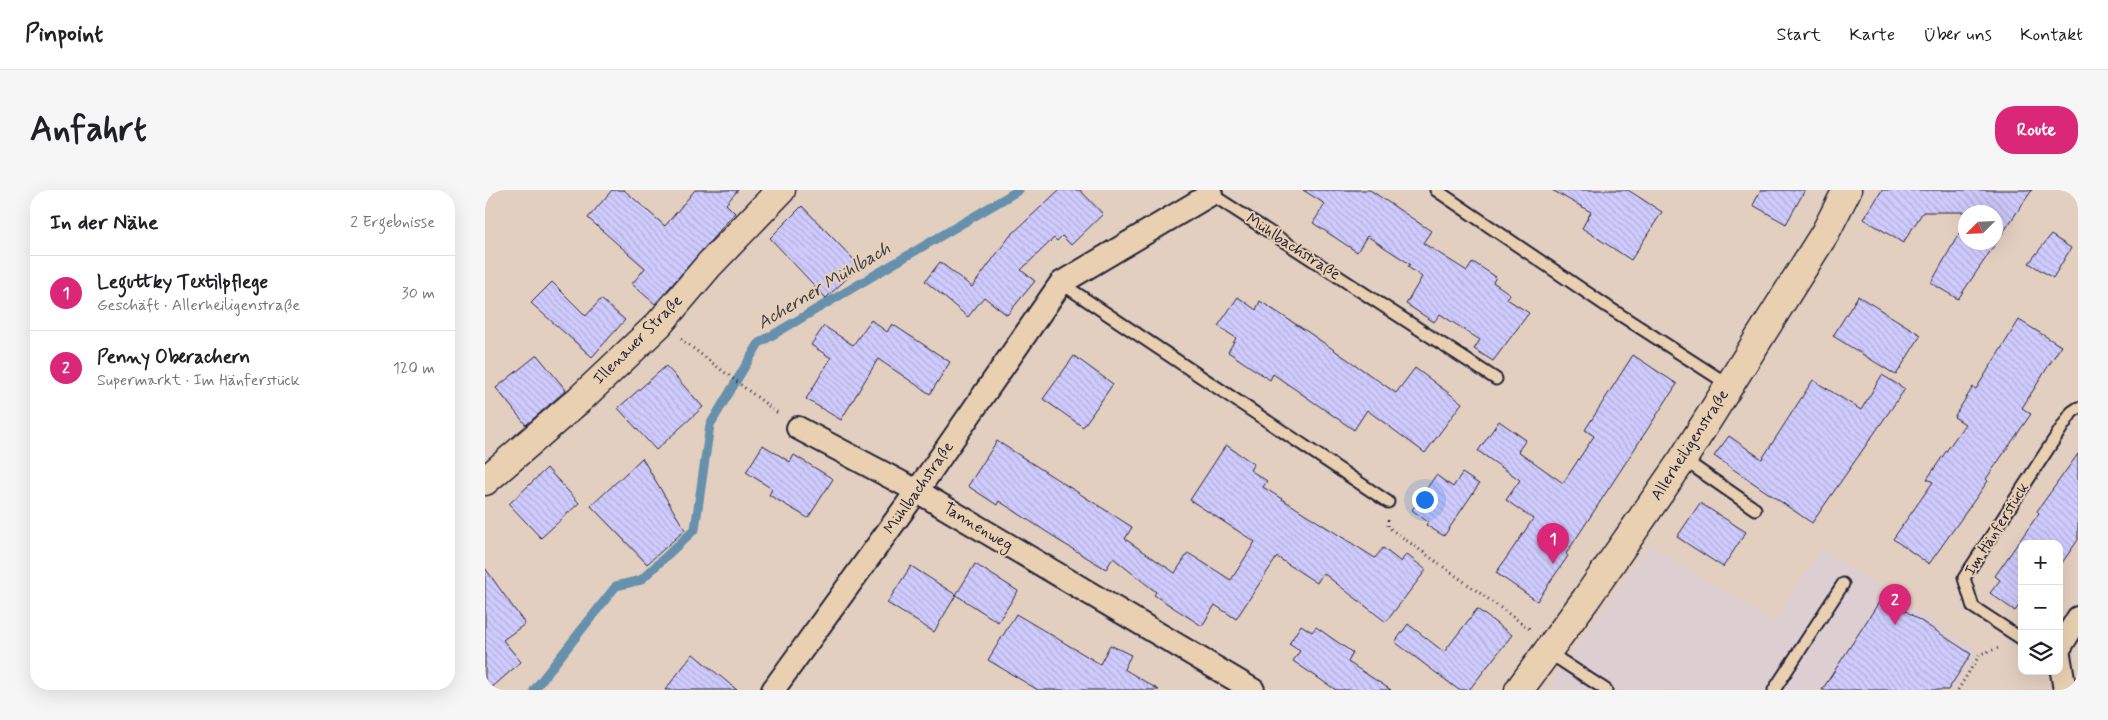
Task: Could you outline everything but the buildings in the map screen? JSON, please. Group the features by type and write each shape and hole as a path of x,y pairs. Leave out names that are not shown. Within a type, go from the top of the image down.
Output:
{"street":[{"name":"Allerheiligenstraße","path":"1519,690 1683,459 1825,233 1847,190"},
{"name":"Illenauer Straße","path":"485,480 580,399 659,324 778,191"},
{"name":"Mühlbachstraße","path":"773,690 917,491 1061,283 1211,194"},
{"name":"Tannenweg","path":"798,428 917,491 1253,690"},
{"path":"2063,642 2078,618"},
{"path":"2062,675 2065,690"}],"lane":[{"path":"1436,190 1600,302 1729,385"},
{"name":"Mühlbachstraße","path":"1211,194 1496,379"},
{"path":"1061,283 1388,502"},
{"name":"Im Hänferstück","path":"2018,636 1973,607 1964,578 2071,412 2078,408"},
{"path":"1683,459 1755,509"},
{"path":"1774,690 1843,584"},
{"path":"1550,648 1606,690"}],"path":[{"path":"708,360 798,428"},
{"path":"1388,502 1388,527 1550,648"},
{"path":"1958,690 1980,654 2005,646"}],"shaded area":[{"path":"1649,545 1773,622 1822,549 1978,652 1954,690 1560,690 1551,684"}],"waterway":[{"name":"Acherner Mühlbach","path":"534,690 616,586 641,580 695,529 710,425 759,343 1019,190"}],"place":[{"name":"Leguttky Textilpflege","path":"1553,564"},
{"name":"Penny Oberachern","path":"1895,625"}]}
